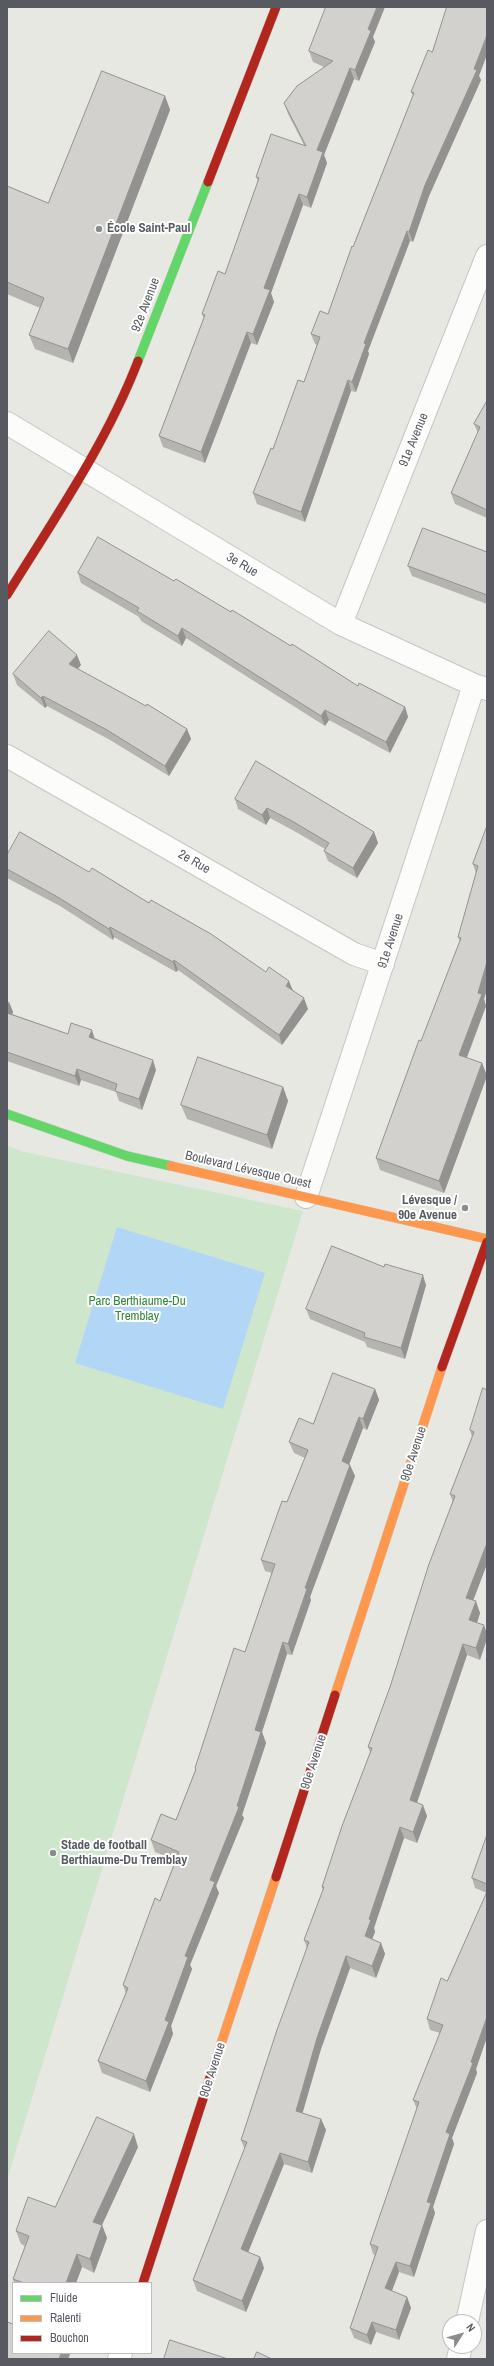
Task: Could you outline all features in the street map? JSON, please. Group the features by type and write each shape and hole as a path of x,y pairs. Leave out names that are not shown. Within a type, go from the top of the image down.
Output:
{"street":[{"name":"92e Avenue","path":"7,595 84,470 125,395 276,7"},
{"name":"91e Avenue","path":"341,624 487,256"},
{"name":"3e Rue","path":"7,423 341,624 480,687"},
{"name":"91e Avenue","path":"306,1197 383,964 480,687"},
{"name":"2e Rue","path":"7,756 354,954 383,964"},
{"name":"Boulevard Lévesque Ouest","path":"7,1114 127,1156 306,1197 487,1241"},
{"name":"90e Avenue","path":"143,2282 448,1350 487,1241"},
{"path":"468,2314 487,2231"}],"green space":[{"name":"Parc Berthiaume-Du Tremblay","path":"7,1145 20,1151 303,1211 7,2180"}],"water":[{"path":"117,1227 265,1273 223,1409 75,1363"}],"building":[{"path":"326,7 377,7 368,29 371,31 355,70 350,68 317,150 323,152 307,197 299,194 264,288 270,290 253,334 247,332 201,452 159,436 205,315 202,314 218,271 225,274 259,178 256,177 271,134 306,146 284,103 297,86 333,61 309,51"},
{"path":"447,7 487,7 487,35 474,69 477,70 425,185 409,232 407,231 364,343 366,344 352,382 348,380 301,512 253,493 271,448 273,449 298,380 304,382 320,337 311,334 320,311 328,314 352,246 353,247 414,93 411,92 428,50 432,52"},
{"path":"102,71 165,96 68,349 29,335 44,298 7,282 7,186 48,203"},
{"path":"487,401 487,510 451,493 480,427 474,424"},
{"path":"423,528 487,552 487,595 408,566"},
{"path":"98,537 174,581 176,579 231,612 232,610 291,646 292,644 358,686 359,683 405,707 386,742 325,710 321,716 182,628 178,636 137,611 139,608 78,573"},
{"path":"49,631 77,655 69,664 146,706 147,704 187,729 165,766 107,730 43,696 41,698 13,674"},
{"path":"256,761 374,832 353,868 324,851 329,843 292,821 267,808 262,815 235,799"},
{"path":"487,826 487,962 478,993 482,994 459,1055 482,1063 439,1181 376,1158 419,1040 421,1041 461,938 458,937 478,866 473,864"},
{"path":"20,832 89,872 92,868 149,903 151,900 211,934 266,972 269,967 289,981 286,986 304,998 279,1035 174,960 173,962 110,927 109,929 56,896 7,869 7,855"},
{"path":"7,1013 68,1034 71,1023 92,1030 89,1037 153,1060 139,1099 115,1091 117,1084 77,1069 75,1076 7,1052"},
{"path":"198,1057 283,1087 267,1135 181,1105"},
{"path":"332,1246 384,1267 385,1264 423,1275 401,1348 364,1337 365,1333 306,1309"},
{"path":"333,1373 375,1389 363,1419 359,1417 342,1461 350,1465 305,1588 307,1589 288,1644 283,1642 255,1730 261,1732 237,1806 239,1807 210,1880 215,1882 185,1956 188,1957 165,2020 169,2022 146,2081 98,2061 128,1988 123,1985 155,1898 160,1901 179,1852 151,1840 161,1814 176,1820 196,1769 195,1768 234,1648 245,1652 275,1564 261,1560 282,1501 287,1502 308,1450 289,1442 299,1418 313,1424"},
{"path":"483,1388 487,1390 487,1543 466,1598 476,1601 469,1620 484,1625 476,1648 463,1644 410,1800 423,1805 413,1832 400,1827 369,1919 371,1920 365,1936 381,1943 372,1966 346,1956 317,2038 296,2111 321,2119 308,2162 280,2153 241,2249 260,2257 242,2301 193,2280 247,2142 241,2140 277,2030 309,1942 304,1940 324,1887 322,1887 342,1826 372,1748 368,1747 390,1687 429,1564 455,1496 450,1494 474,1432 470,1430"},
{"path":"487,1835 487,1884 472,1878"},
{"path":"487,1892 487,2017 471,2062 473,2063 446,2132 450,2134 427,2202 431,2203 410,2266 396,2262 385,2288 407,2297 396,2330 372,2322 367,2335 350,2328 378,2247 370,2244 419,2102 413,2100 443,2025 427,2019 441,1978 447,1981"},
{"path":"97,2117 134,2134 93,2222 102,2225 90,2259 77,2254 66,2282 21,2282 13,2279 29,2236 16,2231 28,2197 55,2207"},
{"path":"7,2322 12,2324 12,2354 61,2354 59,2359 7,2359"},
{"path":"170,2340 228,2359 164,2359"},
{"path":"257,2352 272,2359 254,2359"}],"traffic: fast":[{"path":"138,361 208,182"},
{"path":"7,1114 127,1156 171,1166"}],"traffic: slow":[{"path":"171,1166 487,1239"},
{"path":"335,1695 442,1367"},
{"path":"215,2062 276,1877"}],"traffic: jam":[{"path":"208,182 276,7"},
{"path":"7,595 61,509 95,451 111,422 138,361"},
{"path":"442,1367 487,1242"},
{"path":"276,1877 335,1695"},
{"path":"143,2282 215,2062"}],"place":[{"name":"École Saint-Paul","path":"99,229"},
{"name":"Lévesque / 90e Avenue","path":"465,1208"},
{"name":"Stade de football Berthiaume-Du Tremblay","path":"53,1853"}]}
